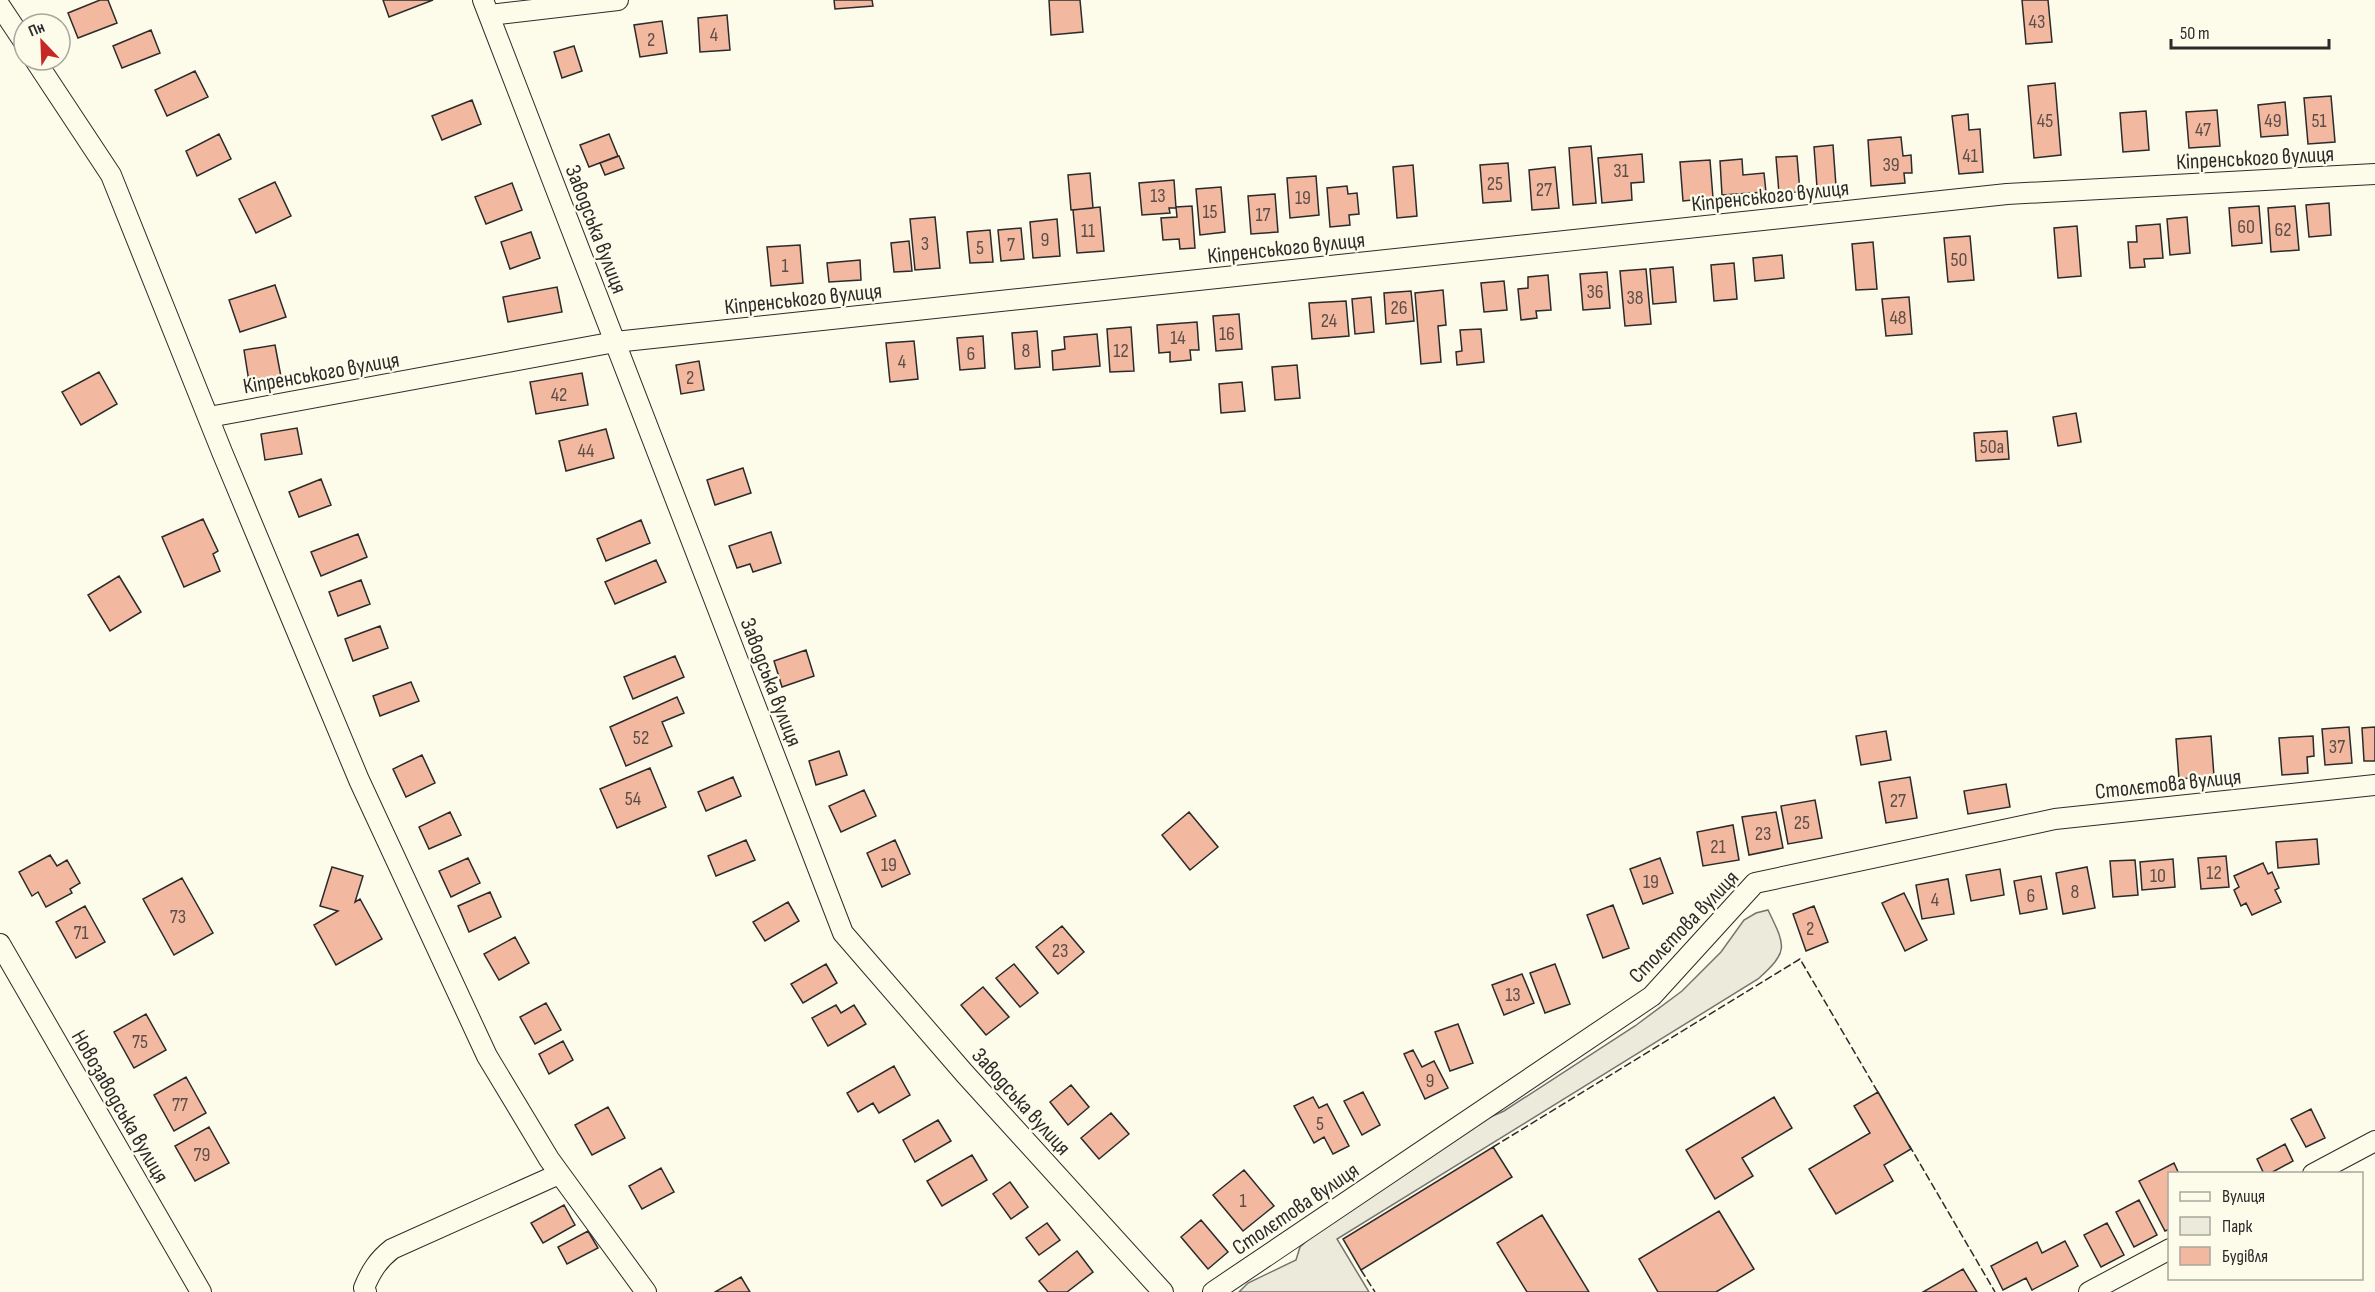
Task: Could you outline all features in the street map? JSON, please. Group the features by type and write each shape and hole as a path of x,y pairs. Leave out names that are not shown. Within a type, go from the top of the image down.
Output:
{"street":[{"path":"486,8 618,0"},
{"path":"0,6 12,24"},
{"name":"Заводська вулиця","path":"486,8 843,933 965,1074 1163,1292"},
{"path":"44,72 111,175 359,780 492,1065 559,1174 646,1292"},
{"name":"Кіпренського вулиця","path":"209,417 615,342 2007,194 2375,174"},
{"name":"Столєтова вулиця","path":"1212,1292 1652,996 1755,883 2055,819 2375,785"},
{"name":"Новозаводська вулиця","path":"0,944 201,1292"},
{"path":"2315,1172 2375,1141"},
{"path":"366,1292 364,1288 372,1270 392,1248 559,1174"},
{"path":"2089,1292 2168,1251"}],"green space":[{"path":"1768,910 1781,941 1780,955 1758,979 1337,1239 1369,1292 1239,1292 1248,1283 1296,1260 1300,1247 1310,1238 1465,1128 1504,1111 1635,1026 1682,991 1721,952 1744,920 1756,913"}],"building":[{"path":"100,0 108,0 117,23 78,38 70,12"},
{"path":"383,0 433,0 389,17"},
{"path":"834,0 872,0 873,6 835,9"},
{"path":"1049,0 1080,0 1083,32 1051,35"},
{"path":"2022,0 2048,0 2052,42 2026,44"},
{"path":"727,15 730,50 700,52 698,18"},
{"path":"662,21 667,53 640,57 634,25"},
{"path":"151,30 160,53 122,68 113,46"},
{"path":"574,46 582,71 562,78 554,52"},
{"path":"195,71 208,97 167,116 155,90"},
{"path":"2055,83 2061,155 2034,158 2028,86"},
{"path":"2331,96 2335,142 2308,144 2304,98"},
{"path":"472,100 481,124 442,140 432,116"},
{"path":"2285,102 2288,135 2261,137 2258,105"},
{"path":"2217,110 2220,146 2189,148 2186,112"},
{"path":"2146,111 2149,150 2123,152 2120,113"},
{"path":"1968,114 1969,130 1980,129 1983,172 1959,174 1952,116"},
{"path":"219,134 231,159 197,176 186,151"},
{"path":"609,134 618,156 589,167 580,145"},
{"path":"1901,137 1903,156 1911,155 1912,173 1904,173 1905,183 1871,186 1868,140"},
{"path":"1833,145 1836,186 1817,187 1814,147"},
{"path":"1591,146 1596,203 1573,205 1569,148"},
{"path":"1642,154 1644,182 1631,183 1632,200 1602,203 1598,158"},
{"path":"619,156 624,168 605,175 600,163"},
{"path":"1797,156 1800,192 1779,193 1776,157"},
{"path":"1742,159 1743,175 1764,173 1766,192 1722,195 1720,161"},
{"path":"1710,160 1713,198 1683,201 1680,162"},
{"path":"1508,163 1511,201 1483,203 1480,165"},
{"path":"1413,165 1417,216 1397,218 1393,167"},
{"path":"1555,167 1559,208 1532,210 1529,170"},
{"path":"1090,173 1093,208 1071,210 1068,175"},
{"path":"1316,176 1319,215 1290,218 1287,178"},
{"path":"1174,180 1176,208 1169,208 1170,213 1142,215 1139,183"},
{"path":"275,182 291,216 256,233 239,199"},
{"path":"512,183 522,210 486,224 475,197"},
{"path":"1347,186 1348,194 1357,193 1359,214 1349,215 1350,225 1330,227 1327,188"},
{"path":"1221,187 1225,232 1200,235 1196,189"},
{"path":"1275,194 1278,232 1251,234 1248,196"},
{"path":"2329,203 2331,235 2309,237 2306,205"},
{"path":"1192,206 1195,248 1180,249 1179,239 1163,240 1161,218 1177,217 1176,207"},
{"path":"2259,206 2262,243 2232,246 2229,208"},
{"path":"2295,206 2299,250 2271,252 2268,208"},
{"path":"1100,207 1104,251 1077,253 1073,210"},
{"path":"935,217 940,268 915,270 910,219"},
{"path":"2187,217 2190,253 2170,255 2167,219"},
{"path":"1057,219 1060,256 1033,258 1030,222"},
{"path":"2160,224 2163,258 2144,259 2145,267 2130,268 2128,242 2137,242 2136,226"},
{"path":"2077,226 2081,276 2058,278 2054,228"},
{"path":"1021,228 1024,259 1001,261 998,230"},
{"path":"990,230 993,262 970,263 967,232"},
{"path":"531,232 540,258 510,269 501,242"},
{"path":"1970,236 1974,280 1948,282 1944,238"},
{"path":"909,241 912,271 894,272 891,243"},
{"path":"1873,242 1877,289 1856,290 1852,244"},
{"path":"800,245 803,283 771,286 767,247"},
{"path":"1782,255 1784,278 1755,281 1753,258"},
{"path":"860,260 861,280 829,282 827,263"},
{"path":"1734,263 1737,299 1714,301 1711,265"},
{"path":"1673,267 1676,302 1653,304 1650,269"},
{"path":"1646,269 1651,324 1625,326 1620,271"},
{"path":"1607,272 1610,308 1583,310 1580,274"},
{"path":"1548,275 1551,310 1536,311 1537,318 1521,320 1518,289 1528,288 1528,277"},
{"path":"1504,281 1507,310 1484,312 1481,283"},
{"path":"275,285 286,317 240,332 229,300"},
{"path":"557,287 562,312 508,322 503,297"},
{"path":"1443,290 1446,325 1438,326 1441,362 1421,364 1415,293"},
{"path":"1411,291 1414,321 1386,324 1384,293"},
{"path":"1371,297 1374,332 1355,334 1352,299"},
{"path":"1909,297 1912,334 1886,336 1882,299"},
{"path":"1346,301 1349,336 1312,339 1309,303"},
{"path":"1239,314 1242,349 1216,351 1213,316"},
{"path":"1197,322 1199,350 1190,350 1191,360 1170,362 1170,352 1159,353 1157,325"},
{"path":"1131,327 1134,371 1110,372 1107,329"},
{"path":"1481,329 1484,362 1457,365 1456,352 1462,351 1460,330"},
{"path":"1037,331 1040,367 1015,369 1012,333"},
{"path":"1097,334 1100,366 1053,370 1052,351 1065,349 1064,337"},
{"path":"983,336 985,368 960,370 957,338"},
{"path":"914,341 918,379 890,382 886,343"},
{"path":"275,345 282,382 250,388 244,350"},
{"path":"699,361 704,390 681,394 676,365"},
{"path":"1297,365 1300,398 1275,400 1272,367"},
{"path":"99,372 117,404 81,425 62,392"},
{"path":"582,373 588,405 536,414 530,382"},
{"path":"1242,382 1245,411 1221,413 1219,384"},
{"path":"2076,413 2081,442 2058,446 2053,417"},
{"path":"297,428 302,454 265,460 261,434"},
{"path":"606,429 614,458 566,471 559,441"},
{"path":"2007,431 2009,459 1976,461 1974,433"},
{"path":"743,468 751,493 715,505 707,480"},
{"path":"321,479 331,505 299,517 289,492"},
{"path":"203,519 218,551 213,554 220,571 184,587 162,537"},
{"path":"641,520 650,543 606,561 597,539"},
{"path":"771,532 781,563 753,572 750,564 737,568 729,546"},
{"path":"358,534 367,557 321,576 311,552"},
{"path":"656,560 666,582 615,604 605,582"},
{"path":"119,576 141,612 110,631 88,595"},
{"path":"361,580 370,604 338,616 329,592"},
{"path":"380,626 388,648 353,661 345,639"},
{"path":"806,650 814,676 782,687 774,661"},
{"path":"675,656 684,677 633,699 624,677"},
{"path":"411,682 419,701 380,716 373,696"},
{"path":"677,697 684,713 662,722 672,746 626,766 610,727"},
{"path":"2349,727 2352,763 2325,765 2322,729"},
{"path":"2375,727 2375,761 2364,761 2362,728"},
{"path":"1886,731 1891,760 1861,765 1856,736"},
{"path":"2211,736 2214,776 2179,779 2176,739"},
{"path":"2313,736 2314,756 2307,757 2308,773 2282,775 2279,738"},
{"path":"839,751 847,775 816,785 809,761"},
{"path":"422,755 435,783 406,797 393,769"},
{"path":"650,768 666,807 617,828 600,789"},
{"path":"733,777 741,796 706,811 698,792"},
{"path":"1910,777 1917,818 1886,823 1879,782"},
{"path":"2006,784 2010,807 1968,814 1964,791"},
{"path":"864,790 876,816 841,832 829,806"},
{"path":"1815,800 1822,838 1788,844 1781,806"},
{"path":"450,812 461,835 429,849 419,827"},
{"path":"1189,812 1218,847 1190,870 1162,835"},
{"path":"1776,812 1783,848 1749,855 1742,817"},
{"path":"1733,825 1739,860 1703,866 1697,832"},
{"path":"2317,839 2319,864 2278,868 2276,842"},
{"path":"746,840 755,860 716,876 708,856"},
{"path":"895,840 910,874 882,887 867,853"},
{"path":"50,855 57,866 67,860 80,883 70,889 72,893 46,907 38,892 32,896 19,872"},
{"path":"2226,856 2229,887 2201,889 2198,858"},
{"path":"468,858 480,883 451,897 439,871"},
{"path":"1660,858 1673,893 1643,904 1630,869"},
{"path":"2173,859 2175,887 2142,890 2140,862"},
{"path":"2135,860 2138,895 2113,897 2110,861"},
{"path":"2263,863 2268,874 2272,872 2279,888 2275,890 2281,902 2252,915 2246,903 2241,906 2234,890 2239,887 2234,876"},
{"path":"332,867 363,876 355,902 360,899 382,939 336,965 314,925 338,911 320,906"},
{"path":"2087,867 2095,908 2063,914 2056,873"},
{"path":"2000,869 2004,895 1971,901 1966,875"},
{"path":"2041,876 2047,909 2020,914 2014,881"},
{"path":"182,878 213,933 174,955 143,899"},
{"path":"1948,879 1954,914 1922,919 1916,885"},
{"path":"490,892 501,917 469,932 458,906"},
{"path":"1904,893 1927,940 1905,951 1882,903"},
{"path":"788,902 799,921 765,941 753,922"},
{"path":"1613,905 1629,948 1603,958 1587,915"},
{"path":"85,906 105,942 76,958 56,922"},
{"path":"1814,906 1828,942 1806,951 1793,914"},
{"path":"1062,926 1084,952 1058,974 1036,947"},
{"path":"515,937 529,963 499,980 484,954"},
{"path":"826,964 837,983 803,1003 791,984"},
{"path":"1014,964 1038,993 1020,1007 996,978"},
{"path":"1555,964 1570,1004 1545,1013 1530,973"},
{"path":"1522,974 1534,1003 1504,1015 1492,985"},
{"path":"983,987 1009,1017 986,1035 961,1005"},
{"path":"546,1003 561,1030 535,1044 520,1017"},
{"path":"836,1005 841,1013 854,1005 866,1024 828,1046 812,1018"},
{"path":"146,1014 166,1050 134,1068 114,1032"},
{"path":"1458,1024 1473,1063 1450,1071 1435,1032"},
{"path":"563,1041 573,1060 549,1074 539,1054"},
{"path":"1413,1050 1422,1067 1434,1061 1448,1088 1425,1099 1404,1054"},
{"path":"894,1066 910,1095 879,1113 873,1103 858,1112 847,1093"},
{"path":"186,1077 206,1113 174,1131 154,1095"},
{"path":"1071,1085 1089,1107 1068,1125 1050,1102"},
{"path":"1363,1092 1380,1125 1362,1135 1344,1101"},
{"path":"1878,1092 1911,1149 1884,1165 1893,1181 1836,1214 1809,1169 1870,1133 1854,1106"},
{"path":"1313,1097 1319,1108 1327,1104 1349,1146 1333,1154 1324,1137 1314,1143 1294,1106"},
{"path":"1774,1097 1792,1128 1742,1158 1753,1176 1715,1199 1686,1150"},
{"path":"608,1107 625,1138 592,1155 575,1125"},
{"path":"2311,1109 2325,1138 2306,1147 2291,1119"},
{"path":"1111,1113 1129,1134 1099,1159 1081,1138"},
{"path":"938,1120 951,1141 915,1162 903,1140"},
{"path":"209,1127 229,1163 195,1181 175,1146"},
{"path":"2285,1144 2293,1161 2273,1172 2263,1172 2257,1159"},
{"path":"1493,1147 1512,1177 1361,1270 1343,1239"},
{"path":"972,1155 987,1180 942,1206 927,1181"},
{"path":"2174,1163 2178,1172 2168,1172 2168,1230 2165,1231 2139,1181"},
{"path":"661,1168 674,1192 642,1209 629,1186"},
{"path":"1244,1170 1274,1206 1243,1231 1213,1195"},
{"path":"1010,1182 1028,1207 1011,1219 993,1194"},
{"path":"2139,1200 2157,1235 2134,1247 2116,1212"},
{"path":"564,1205 575,1225 543,1243 531,1223"},
{"path":"1719,1211 1754,1269 1716,1292 1658,1292 1639,1259"},
{"path":"1542,1215 1589,1292 1527,1292 1497,1243"},
{"path":"1201,1220 1228,1252 1208,1269 1181,1237"},
{"path":"1047,1223 1060,1240 1039,1255 1026,1238"},
{"path":"2107,1223 2124,1255 2101,1267 2084,1235"},
{"path":"588,1231 598,1248 567,1264 558,1247"},
{"path":"2065,1241 2078,1266 2032,1290 2026,1278 2003,1290 1991,1266 2037,1242 2042,1253"},
{"path":"1077,1251 1093,1272 1067,1292 1048,1292 1039,1281"},
{"path":"1963,1269 1977,1292 1923,1292"},
{"path":"741,1277 750,1292 715,1292"}],"fence":[{"path":"1493,1147 1800,959 1879,1094"},
{"path":"1909,1145 1995,1292"},
{"path":"1361,1270 1375,1292"}]}
